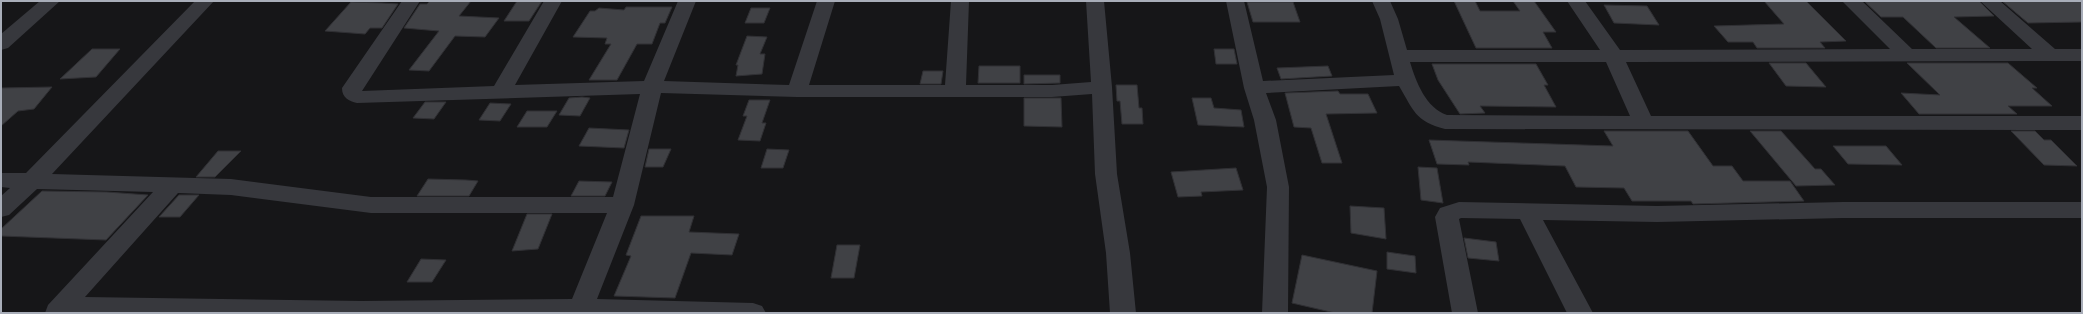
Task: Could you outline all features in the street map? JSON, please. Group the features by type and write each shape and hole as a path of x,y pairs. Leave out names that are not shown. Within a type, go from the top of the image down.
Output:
{"street":[{"path":"1,44 51,1"},
{"path":"1,208 33,180 206,1"},
{"path":"411,1 352,88 352,93 358,97 365,98 652,87 797,91 1052,91 1102,87"},
{"path":"500,93 553,1"},
{"path":"580,310 622,205 652,87 687,1"},
{"path":"797,91 826,1"},
{"path":"955,91 960,1"},
{"path":"1095,1 1102,87 1106,174 1118,253 1124,313"},
{"path":"1236,1 1254,88 1265,120 1278,187 1275,313"},
{"path":"1381,1 1388,19 1405,80 1424,110 1431,117 1445,122 2082,123"},
{"path":"1576,1 1614,54 1643,122"},
{"path":"1851,1 1907,55"},
{"path":"1989,1 2050,55"},
{"path":"1398,56 1614,54 2082,55"},
{"path":"1254,88 1405,80"},
{"path":"1,180 173,184 231,187 371,205 622,205"},
{"path":"60,309 173,184"},
{"path":"1465,313 1455,252 1446,218 1448,214 1459,210 1657,214 1851,210 2082,210"},
{"path":"1527,211 1580,313"},
{"path":"60,309 362,312 580,310 753,313"}],"building":[{"path":"430,1 471,1 459,16 499,18 485,37 455,36 429,71 409,70 439,31 404,28 420,4 427,4"},
{"path":"517,1 542,1 529,21 504,21"},
{"path":"1454,1 1475,1 1480,11 1520,11 1513,1 1534,1 1556,32 1543,32 1552,48 1476,48"},
{"path":"1764,1 1806,1 1846,41 1820,42 1825,48 1757,48 1753,42 1728,42 1714,26 1784,24"},
{"path":"1864,1 1979,1 1994,16 1954,17 1990,48 1936,48 1903,17 1881,17"},
{"path":"2002,1 2082,1 2082,22 2028,23"},
{"path":"351,2 398,4 382,28 370,28 365,34 325,31"},
{"path":"1247,2 1293,2 1300,22 1253,22"},
{"path":"1604,5 1647,6 1659,25 1614,23"},
{"path":"626,7 672,7 665,23 660,23 652,44 637,44 617,80 589,80 611,44 605,44 607,38 573,37 590,11 595,11 599,8 624,10"},
{"path":"751,8 770,8 764,23 745,23"},
{"path":"747,36 767,37 760,54 765,54 762,74 736,76 738,65 736,65"},
{"path":"92,49 120,49 96,77 60,79"},
{"path":"1214,49 1234,49 1237,64 1216,64"},
{"path":"1769,63 1806,63 1826,87 1786,86"},
{"path":"1907,63 2008,63 2037,88 2032,88 2052,106 2008,106 2017,114 1919,114 1901,93 1940,95"},
{"path":"1432,64 1536,64 1548,85 1544,85 1556,107 1480,106 1485,113 1460,114 1438,80"},
{"path":"979,66 1020,66 1020,83 978,83"},
{"path":"1328,66 1332,76 1281,79 1277,68"},
{"path":"923,71 943,71 941,84 920,84"},
{"path":"1024,75 1060,75 1060,83 1024,84"},
{"path":"1116,85 1137,85 1139,108 1142,108 1143,124 1122,124 1120,101 1117,101"},
{"path":"52,87 34,109 18,111 1,126 1,88"},
{"path":"1338,91 1340,94 1368,94 1377,113 1326,114 1342,163 1322,163 1311,128 1294,127 1285,93"},
{"path":"569,98 590,98 580,116 559,115"},
{"path":"1024,98 1061,98 1062,127 1024,126"},
{"path":"1192,98 1211,98 1214,108 1241,110 1244,127 1198,125"},
{"path":"749,100 770,100 762,123 766,123 760,141 738,140 747,116 743,116"},
{"path":"425,102 446,102 434,119 413,118"},
{"path":"490,103 511,104 500,121 479,120"},
{"path":"527,111 557,111 547,127 517,127"},
{"path":"589,128 629,130 624,148 579,146"},
{"path":"1604,131 1688,131 1713,166 1732,166 1743,181 1790,181 1804,201 1693,204 1691,201 1632,201 1624,188 1576,187 1565,166 1468,162 1469,165 1437,164 1429,140 1613,146"},
{"path":"1750,131 1781,131 1815,169 1821,169 1835,185 1796,186"},
{"path":"2011,131 2035,131 2044,140 2051,140 2077,166 2044,165"},
{"path":"1833,146 1886,146 1902,165 1848,164"},
{"path":"649,149 671,149 663,167 645,167"},
{"path":"767,149 789,150 783,168 761,168"},
{"path":"218,151 241,151 215,177 196,177"},
{"path":"1418,167 1437,168 1443,203 1421,200"},
{"path":"1236,168 1243,190 1201,192 1202,196 1178,197 1171,172"},
{"path":"428,179 478,181 469,196 417,196"},
{"path":"579,181 612,182 605,196 571,196"},
{"path":"42,191 107,192 148,195 106,240 1,236 1,229"},
{"path":"179,195 199,195 180,217 159,217"},
{"path":"1350,206 1384,208 1386,239 1351,233"},
{"path":"527,214 552,214 538,249 512,251"},
{"path":"641,216 694,216 689,232 739,234 732,255 691,253 675,298 614,296 631,256 626,255"},
{"path":"1464,238 1496,242 1499,261 1468,258"},
{"path":"837,245 860,245 854,278 831,278"},
{"path":"1387,252 1415,256 1416,273 1387,269"},
{"path":"1302,255 1377,271 1372,313 1335,313 1292,303"},
{"path":"421,259 446,260 432,282 407,282"}]}
